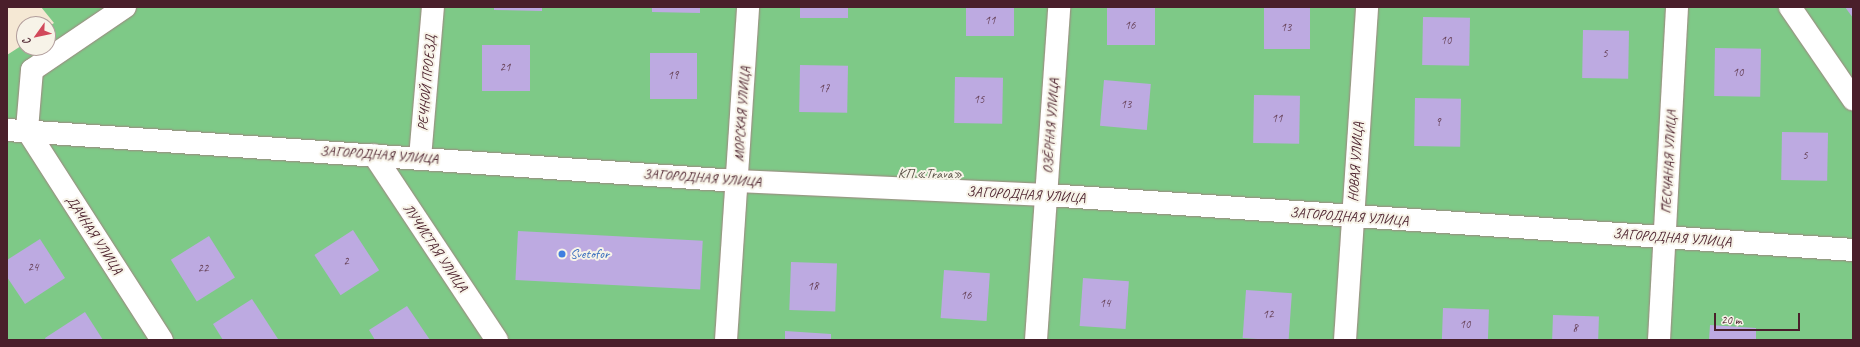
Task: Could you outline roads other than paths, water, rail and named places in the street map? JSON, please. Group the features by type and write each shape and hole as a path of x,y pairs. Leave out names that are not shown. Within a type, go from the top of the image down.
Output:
{"street":[{"path":"17,130 32,70 125,7"},
{"name":"РЕЧНОЙ ПРОЕЗД","path":"420,158 433,7"},
{"name":"МОРСКАЯ УЛИЦА","path":"726,340 748,7"},
{"name":"ОЗЁРНАЯ УЛИЦА","path":"1036,340 1059,7"},
{"name":"НОВАЯ УЛИЦА","path":"1345,340 1367,7"},
{"name":"ПЕСЧАНАЯ УЛИЦА","path":"1659,340 1666,238 1677,7"},
{"path":"1790,7 1853,99"},
{"name":"ЗАГОРОДНАЯ УЛИЦА","path":"17,130 737,181 1047,195 1853,250"},
{"name":"ДАЧНАЯ УЛИЦА","path":"17,130 162,340"},
{"name":"ЛУЧИСТАЯ УЛИЦА","path":"374,155 497,340"}],"place":[{"name":"Svetofor","path":"562,254"}],"park label":[{"name":"КП «Trava»","path":"930,174"}]}
